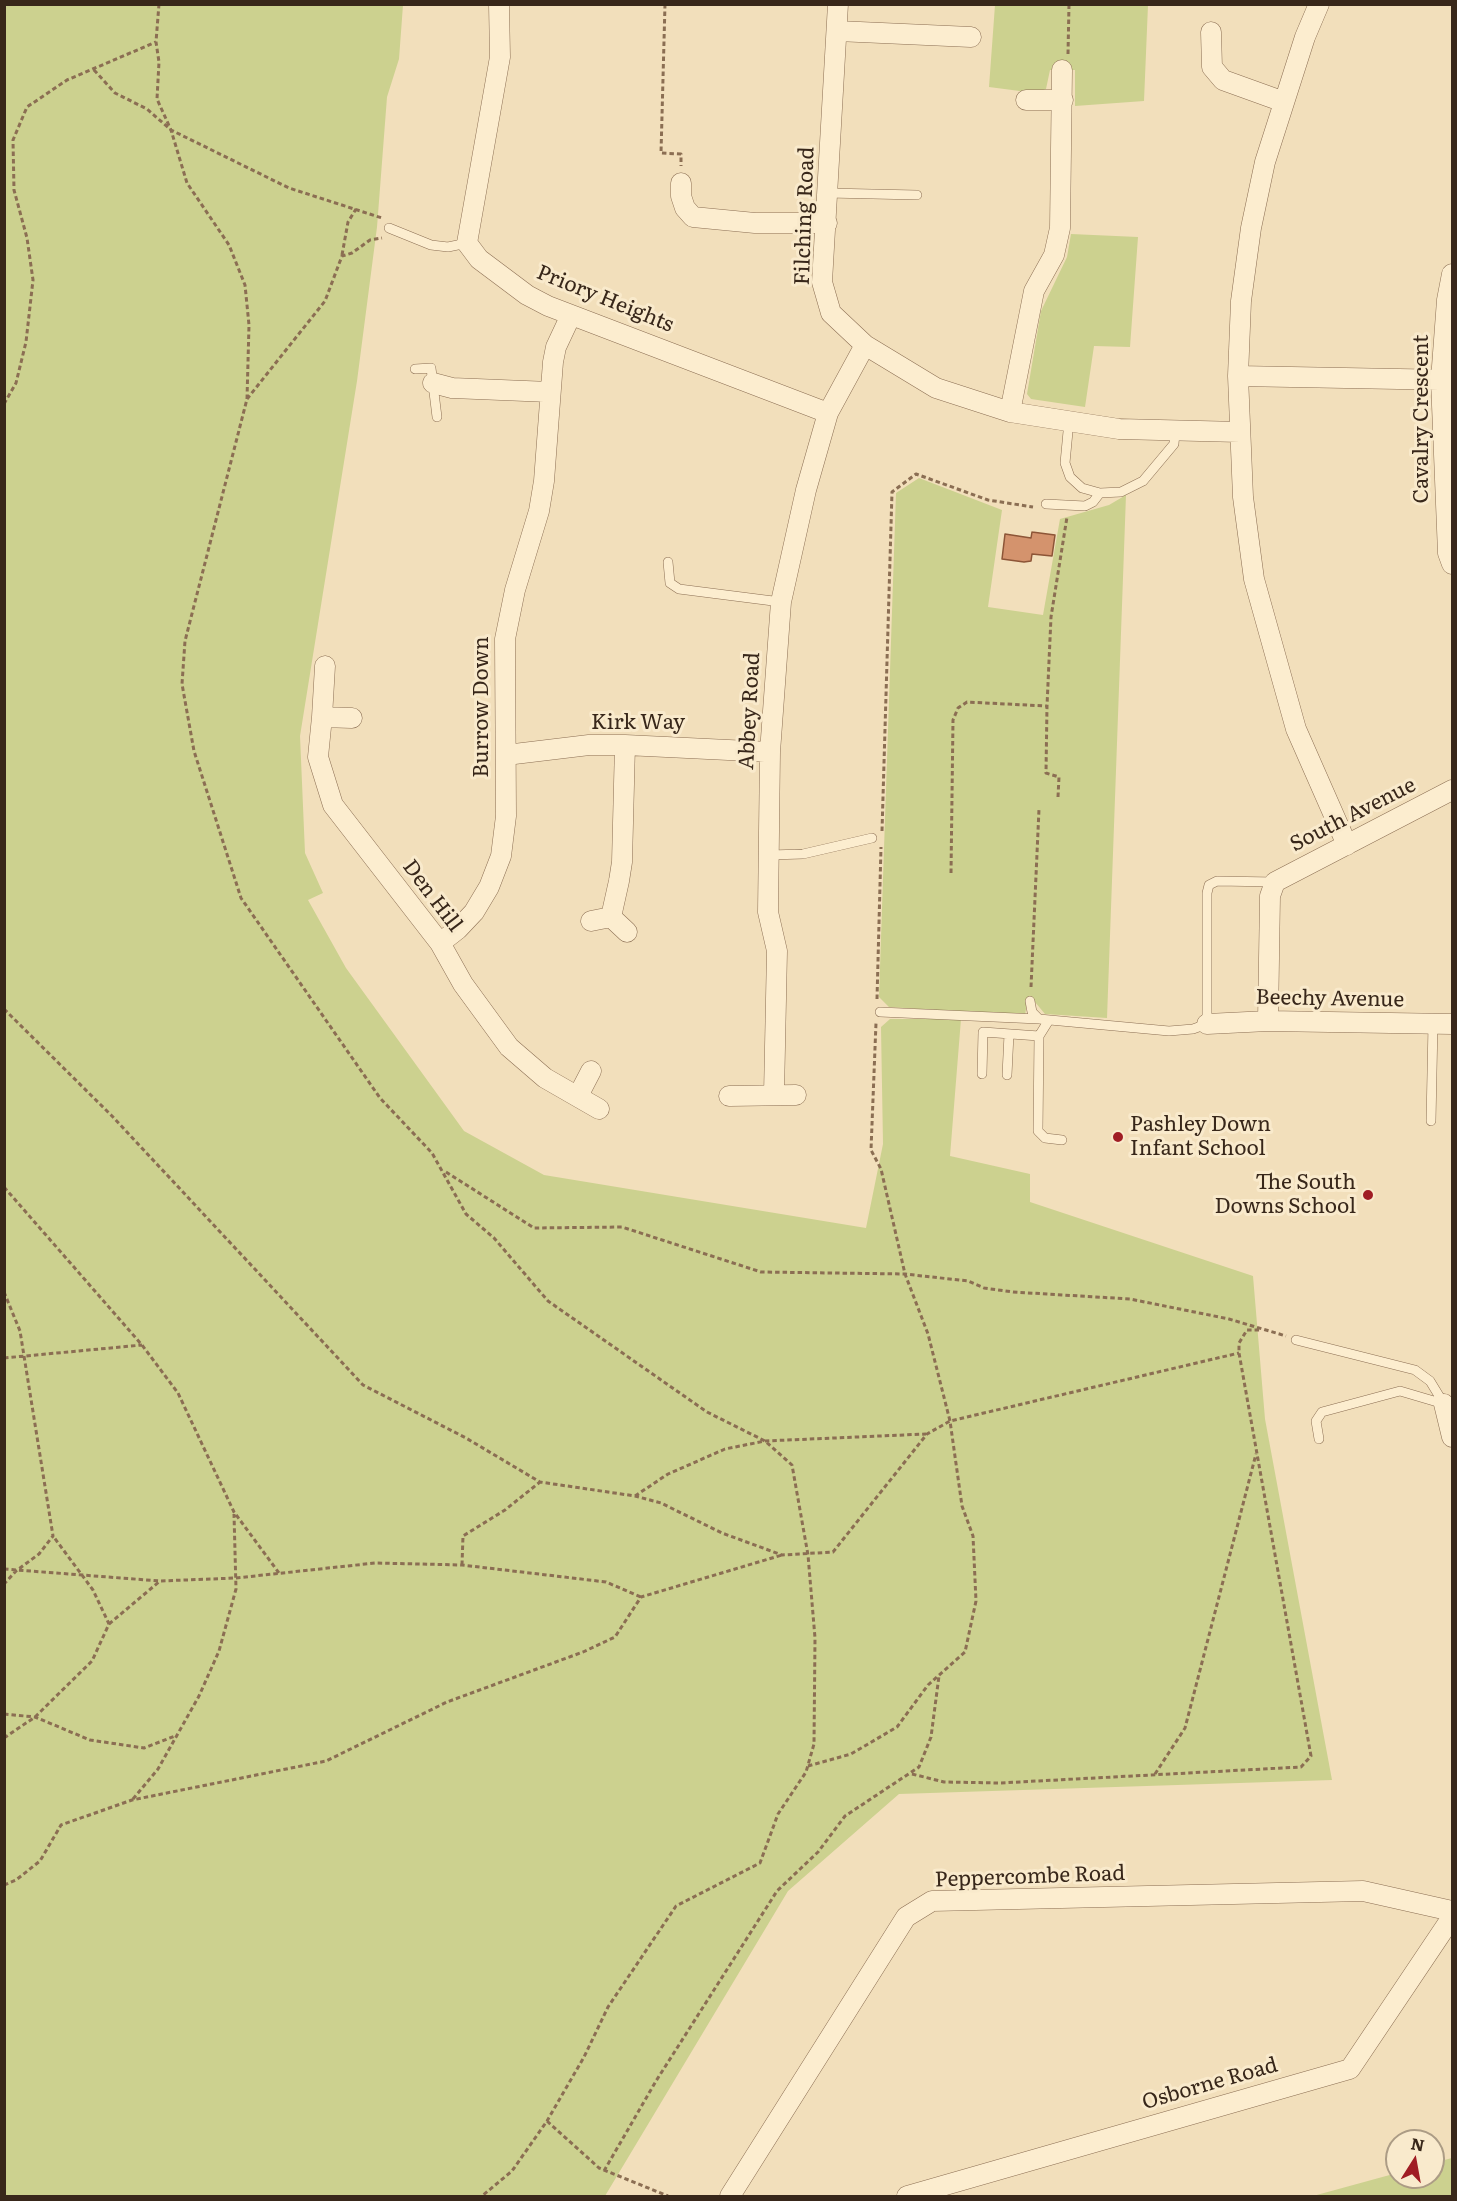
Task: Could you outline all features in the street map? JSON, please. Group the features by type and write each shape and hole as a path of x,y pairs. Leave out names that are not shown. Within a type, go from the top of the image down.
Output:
{"street":[{"path":"467,243 500,57 499,4"},
{"name":"Filching Road","path":"838,4 822,282 831,313 866,345 936,388 1010,412 1119,429 1240,432"},
{"path":"1319,4 1265,162 1251,228 1241,301 1238,376 1243,497 1254,579 1296,729 1347,845"},
{"path":"837,31 971,37"},
{"path":"1211,32 1212,67 1223,80 1284,102"},
{"path":"1010,412 1034,291 1054,255 1060,228 1062,70"},
{"path":"1026,100 1063,100"},
{"path":"681,183 681,196 685,208 693,217 755,224 827,223"},
{"name":"Priory Heights","path":"467,243 479,259 518,289 571,315 828,413"},
{"name":"Cavalry Crescent","path":"1452,274 1447,300 1448,553 1452,564"},
{"name":"Burrow Down","path":"440,943 474,912 489,887 501,856 506,816 505,639 515,590 539,511 556,347 571,315"},
{"name":"Abbey Road","path":"774,1094 777,951 768,912 770,752 781,602 806,490 828,413 866,345"},
{"path":"1238,376 1447,380"},
{"path":"433,383 452,387 550,392"},
{"name":"Den Hill","path":"325,666 318,757 333,805 440,943 463,984 509,1047 545,1078 599,1108"},
{"path":"322,717 352,718"},
{"name":"Kirk Way","path":"506,755 589,745 770,752"},
{"path":"611,917 622,862 625,745"},
{"name":"South Avenue","path":"1275,882 1452,790"},
{"path":"1268,1021 1270,896 1275,882"},
{"path":"591,921 611,917"},
{"path":"611,917 627,932"},
{"name":"Beechy Avenue","path":"1207,1024 1268,1021 1443,1024"},
{"path":"578,1096 591,1071"},
{"path":"729,1096 796,1095"},
{"path":"1444,1404 1452,1437"},
{"name":"Peppercombe Road","path":"730,2196 906,1917 932,1901 1363,1892 1452,1911"},
{"name":"Osborne Road","path":"907,2196 1350,2069 1452,1917"}],"lane":[{"path":"828,193 917,195"},
{"path":"389,228 431,245 448,247 467,243"},
{"path":"415,369 431,368 437,417"},
{"path":"1069,422 1065,463 1070,477 1082,488 1100,493 1121,492 1143,481 1174,444 1175,432"},
{"path":"1046,504 1085,506 1094,502 1100,493"},
{"path":"668,562 670,583 679,589 781,602"},
{"path":"770,855 803,854 872,838"},
{"path":"880,1012 1044,1019 1168,1031 1193,1029 1207,1024 1207,893 1209,885 1217,881 1275,882"},
{"path":"1030,1001 1032,1012 1044,1019"},
{"path":"1044,1019 1039,1036 1038,1131 1045,1138 1062,1140"},
{"path":"1431,1121 1443,1024"},
{"path":"982,1074 983,1032 1039,1036"},
{"path":"1007,1075 1009,1034"},
{"path":"1296,1340 1415,1370 1430,1381 1444,1404"},
{"path":"1318,1439 1316,1421 1322,1412 1400,1391 1444,1404"}],"path":[{"path":"159,4 156,42 159,62 157,99 171,130 187,183 229,245 245,285 249,325 247,399 185,641 182,684 194,751 241,898 380,1098 432,1153 466,1214 494,1238 548,1301 707,1412 765,1441 792,1465 808,1555 815,1638 816,1721 808,1766 778,1814 760,1863 676,1906 608,2007 547,2121 512,2170 482,2196"},
{"path":"665,4 661,153 681,154 681,183"},
{"path":"1062,70 1068,56 1069,4"},
{"path":"4,404 16,383 26,342 33,280 27,238 14,190 13,140 27,107 67,80 156,42"},
{"path":"94,70 115,93 147,109 171,130 289,188 385,218 389,228 381,239 370,240 352,253 342,256"},
{"path":"247,399 325,301 342,256 348,222 356,209"},
{"path":"808,1766 851,1754 897,1727 928,1685 965,1652 976,1600 973,1536 963,1506 950,1421 928,1334 905,1274 884,1181 871,1150 872,1082 876,1024 880,1012 876,994 877,921 892,492 916,474 988,500 1039,508 1046,504"},
{"path":"1058,797 1059,777 1046,772 1047,706 1051,617 1070,506"},
{"path":"951,873 953,720 958,708 967,702 1047,706"},
{"path":"1030,1001 1038,809"},
{"path":"4,1009 112,1116 363,1385 466,1438 540,1482 635,1496 662,1503 722,1533 782,1555"},
{"path":"444,1171 534,1228 622,1227 761,1272 905,1274 968,1281 984,1288 1014,1292 1130,1299 1228,1319 1296,1340"},
{"path":"4,1187 142,1345 178,1393 234,1512 279,1573"},
{"path":"4,1292 20,1331 53,1536 93,1590 108,1624"},
{"path":"912,1774 944,1782 1000,1783 1301,1767 1311,1756 1239,1353 1239,1343 1247,1330 1265,1330"},
{"path":"4,1358 24,1358 142,1345"},
{"path":"4,1885 16,1880 40,1861 61,1825 132,1800 326,1761 447,1702 583,1652 615,1637 640,1598 782,1555 833,1552 927,1434 950,1421 1239,1353"},
{"path":"635,1496 668,1474 725,1449 765,1441 927,1434"},
{"path":"1154,1775 1185,1728 1257,1452"},
{"path":"462,1565 463,1536 505,1510 540,1482"},
{"path":"132,1800 158,1768 200,1696 219,1651 236,1589 234,1512"},
{"path":"4,1584 16,1570 39,1554 53,1536"},
{"path":"4,1569 81,1573 160,1581 236,1578 375,1563 462,1565 606,1582 640,1598"},
{"path":"4,1738 35,1717 92,1661 108,1624 160,1581"},
{"path":"604,2171 656,2081 777,1891 818,1852 845,1816 892,1783 912,1774 920,1767 928,1749 939,1675"},
{"path":"4,1714 35,1717 90,1740 144,1748 176,1736"},
{"path":"547,2121 604,2171 668,2196"}],"green space":[{"path":"5,5 403,5 399,59 387,97 377,227 357,381 300,736 305,853 323,893 308,900 346,968 464,1131 544,1175 866,1228 883,1144 881,1027 890,1019 961,1019 950,1156 1030,1174 1030,1202 1253,1276 1265,1419 1332,1780 899,1794 788,1891 605,2196 5,2196"},
{"path":"995,5 1148,5 1144,101 1075,106 1075,70 1050,70 1046,89 1035,93 989,87"},
{"path":"1071,234 1138,237 1130,347 1094,346 1085,407 1031,399 1027,394 1041,311 1067,257"},
{"path":"919,478 1002,510 988,607 1043,615 1060,519 1109,505 1126,495 1107,1018 1045,1014 1035,1002 1027,1001 1025,1016 889,1007 879,997 896,493"},
{"path":"1452,2158 1452,2196 1313,2196 1385,2176 1385,2189 1445,2189 1445,2160"}],"building":[{"path":"1032,532 1055,535 1052,556 1032,554 1031,561 1024,562 1002,559 1005,534 1031,538"}],"place":[{"name":"Pashley Down Infant School","path":"1118,1137"},
{"name":"The South Downs School","path":"1368,1195"}]}
